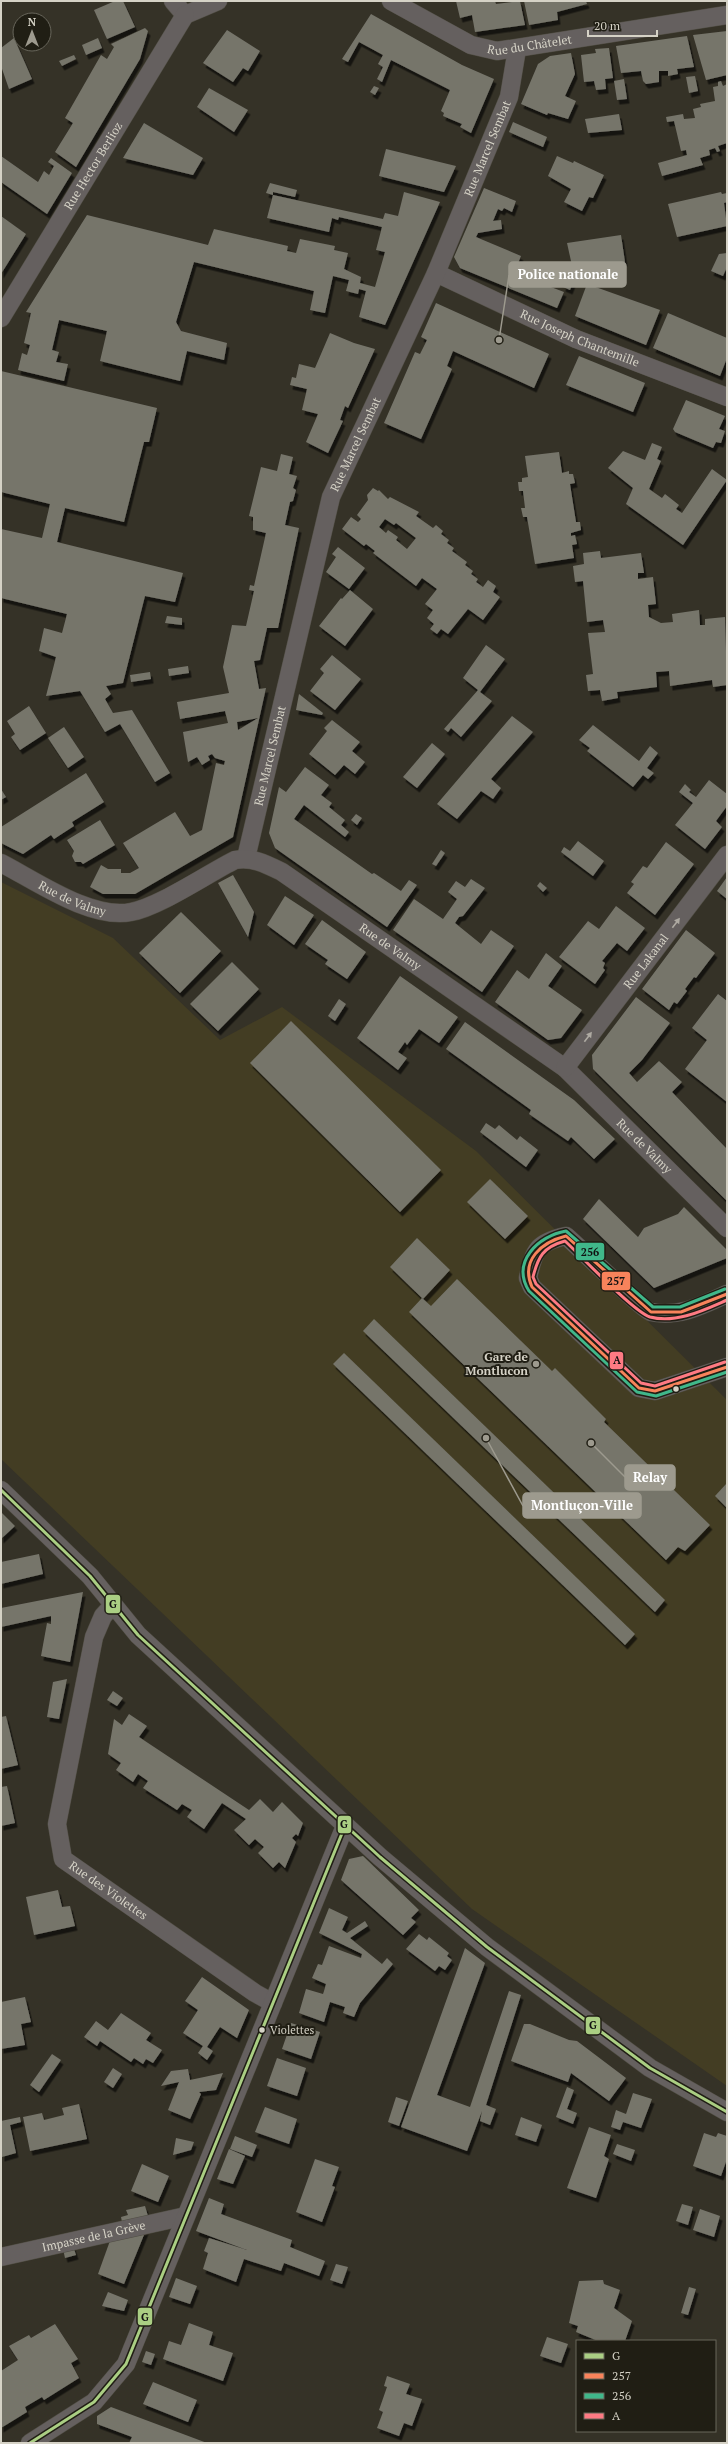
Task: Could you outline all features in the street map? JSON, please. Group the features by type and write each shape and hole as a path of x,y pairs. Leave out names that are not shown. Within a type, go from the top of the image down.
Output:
{"street":[{"path":"173,1 185,15 218,1"},
{"name":"Rue du Châtelet","path":"391,1 471,45 486,50 517,49 727,15"},
{"name":"Rue Hector Berlioz","path":"1,318 185,15"},
{"name":"Rue Marcel Sembat","path":"246,858 331,497 436,273 509,97 517,49"},
{"name":"Rue Joseph Chantemille","path":"436,273 576,339 727,397"},
{"name":"Rue Lakanal","path":"565,1068 727,855"},
{"name":"Rue de Valmy","path":"1,863 80,904 106,913 120,914 142,909 235,860 246,858 264,863 282,872 565,1068 727,1228"},
{"path":"727,1294 690,1310 672,1314 650,1312 566,1236 548,1240 538,1247 528,1278 532,1287 639,1388 655,1390 727,1367"},
{"path":"1,1490 90,1576 138,1635 345,1826 487,1947 650,2068 727,2112"},
{"name":"Rue des Violettes","path":"114,1606 103,1616 94,1637 58,1816 57,1824 63,1860 255,1993 273,2003"},
{"path":"30,2443 94,2402 126,2364 345,1826"},
{"name":"Impasse de la Grève","path":"1,2257 186,2216"}],"shaded area":[{"path":"1,882 113,938 220,1040 282,1007 476,1151 727,1400 727,2086 472,1909 1,1459"}],"building":[{"path":"115,1 123,1 135,27 107,39 94,10"},
{"path":"456,1 495,1 496,4 520,1 525,25 475,32 472,15 460,18"},
{"path":"524,1 586,1 587,4 557,12 558,20 529,25"},
{"path":"371,14 462,65 494,79 471,133 460,127 462,124 443,116 444,113 441,111 450,90 391,60 382,82 377,79 383,67 378,64 383,55 359,42 348,62 342,59"},
{"path":"145,28 148,31 140,59 76,167 55,152 73,123 65,118 101,55 107,59 114,47 111,44"},
{"path":"227,30 260,51 248,71 243,68 233,82 203,63"},
{"path":"727,31 727,75 706,80 693,35"},
{"path":"687,36 694,67 677,69 678,74 668,76 668,71 659,71 659,82 646,84 643,81 641,71 621,73 616,46"},
{"path":"98,38 102,48 86,55 82,45"},
{"path":"12,40 12,52 20,52 32,79 9,89 1,66 1,48"},
{"path":"609,48 613,78 605,79 606,89 596,90 594,81 584,82 581,55 596,53 595,49"},
{"path":"571,53 575,74 565,96 576,101 568,119 548,113 547,115 521,104 538,64 550,56"},
{"path":"74,55 76,59 62,66 59,61"},
{"path":"695,76 698,91 689,93 686,77"},
{"path":"624,79 627,99 617,100 614,81"},
{"path":"721,81 723,86 727,84 727,143 718,146 720,151 717,152 715,148 709,150 710,155 700,158 703,165 662,176 658,163 687,155 686,150 681,151 674,121 667,122 666,117 683,114 684,119 695,118 693,109 701,107 700,104 715,101 713,87 718,86 718,82"},
{"path":"374,86 379,88 375,95 370,92"},
{"path":"209,88 248,110 234,132 197,107"},
{"path":"619,114 622,130 588,133 585,119"},
{"path":"513,122 547,137 543,147 509,132"},
{"path":"144,123 203,158 193,175 123,158"},
{"path":"386,149 456,166 444,192 379,176"},
{"path":"1,156 38,182 44,171 49,175 54,166 48,162 51,158 72,173 47,214 1,182"},
{"path":"557,156 573,163 574,161 604,175 593,198 589,197 582,211 564,202 571,189 548,176"},
{"path":"270,183 297,190 295,197 273,192 273,195 266,193"},
{"path":"484,188 516,201 512,212 504,208 502,211 498,209 493,221 501,220 502,229 478,233 476,237 521,256 514,273 564,292 557,308 460,268 454,257"},
{"path":"404,192 440,202 385,325 359,317 366,291 359,289 358,294 346,291 349,280 333,276 325,313 310,310 314,291 194,262 176,322 181,331 227,343 224,360 187,351 180,381 100,361 107,331 59,320 52,350 59,352 56,362 68,364 64,381 18,370 22,353 27,355 30,345 24,343 31,313 26,312 87,215 208,245 214,229 288,246 287,251 296,253 300,239 335,246 334,250 348,253 344,269 361,277 360,283 375,287 385,252 376,250 382,227 339,217 338,220 332,218 329,232 267,218 273,195 383,219 385,213 398,216"},
{"path":"721,192 722,194 727,193 727,202 724,203 727,226 677,237 668,204"},
{"path":"1,216 26,234 1,274"},
{"path":"621,235 625,262 573,270 567,243"},
{"path":"727,253 727,267 723,276 711,271 719,254"},
{"path":"575,277 570,290 563,287 565,279"},
{"path":"587,284 660,310 646,345 575,316"},
{"path":"436,303 549,354 534,388 453,351 447,366 452,369 421,439 384,423 415,352 420,354 427,340 421,337"},
{"path":"668,313 727,338 727,358 720,376 653,348"},
{"path":"330,333 354,343 375,349 348,408 345,406 340,420 343,421 328,453 306,442 318,414 302,410 307,389 290,385 292,377 296,378 299,364 315,368"},
{"path":"579,356 645,383 633,412 566,385"},
{"path":"1,371 157,408 149,442 144,442 124,522 65,508 57,542 183,573 175,602 145,596 123,683 106,686 111,694 105,699 113,713 132,710 170,773 155,782 120,724 105,732 80,691 46,696 56,657 39,651 44,628 62,633 67,614 1,598 1,529 42,538 50,504 1,492"},
{"path":"686,400 725,416 719,429 725,431 721,443 716,442 713,448 675,432 673,429"},
{"path":"652,443 662,447 657,459 661,461 649,489 662,498 665,494 679,505 676,509 682,513 712,469 727,480 683,545 626,504 633,488 608,468 623,451 645,460"},
{"path":"559,452 562,473 569,471 569,474 573,474 575,483 570,484 576,522 580,522 581,530 571,533 571,536 575,535 577,544 572,545 574,558 535,564 527,517 523,517 521,508 525,508 523,491 519,491 518,482 522,482 522,478 528,477 525,456"},
{"path":"281,454 293,457 289,474 297,476 293,488 296,490 293,501 290,502 285,525 299,528 278,628 267,628 260,660 254,661 259,689 266,688 233,837 135,894 103,894 90,887 101,865 108,869 121,869 121,873 130,873 139,868 123,843 175,812 190,836 202,830 216,763 224,765 225,761 215,758 212,754 208,756 210,760 202,765 197,757 188,762 183,732 228,723 225,711 180,719 177,702 229,693 223,667 232,625 246,626 254,591 249,590 250,585 254,586 266,533 253,530 253,517 249,516 261,467 277,471","holes":["258,718 238,730 237,722"]},
{"path":"373,488 378,491 379,490 388,499 390,497 419,512 416,516 433,528 436,525 443,531 441,534 449,540 447,543 454,548 452,551 467,562 465,565 473,571 471,574 478,579 476,582 483,587 488,580 496,586 493,592 500,597 483,620 468,609 448,634 441,629 437,634 430,629 434,624 427,618 433,610 425,604 437,589 422,578 416,586 373,553 375,551 366,544 364,546 342,529 351,517 358,522 361,519 357,515 368,500 367,495","holes":["385,519 394,525 396,523 416,538 407,549 396,540 398,537 388,530 386,533 379,527"]},
{"path":"338,547 365,568 349,589 326,572 336,557 332,554"},
{"path":"600,551 601,558 641,553 644,573 638,573 638,579 653,577 656,604 648,605 649,617 661,623 673,622 672,614 699,610 700,625 705,625 705,619 725,617 727,685 713,687 712,680 670,686 669,671 656,672 657,687 617,692 618,698 602,701 600,690 588,691 586,675 593,674 588,633 605,632 603,620 587,622 583,581 575,582 573,566 584,564 583,553"},
{"path":"350,590 373,609 345,646 319,626 341,598 342,599"},
{"path":"167,616 182,618 182,625 165,623"},
{"path":"486,645 505,659 480,692 492,701 461,737 451,728 448,732 444,729 478,690 463,678"},
{"path":"332,655 361,679 335,710 310,691 324,673 320,669"},
{"path":"188,666 189,673 169,676 168,669"},
{"path":"150,672 151,679 131,682 130,675"},
{"path":"299,694 323,713 322,715 296,710"},
{"path":"29,706 46,733 20,750 11,737 15,734 7,721"},
{"path":"512,716 533,732 491,779 501,788 493,799 481,791 457,819 437,804"},
{"path":"332,720 360,742 352,751 365,762 355,774 344,765 335,775 309,754 327,731 324,728"},
{"path":"593,725 639,761 650,746 658,753 647,768 654,773 648,779 643,775 633,787 587,751 590,748 579,740"},
{"path":"64,727 84,757 68,768 48,738"},
{"path":"432,743 445,754 417,788 403,777"},
{"path":"305,767 329,785 321,795 332,803 329,807 345,820 341,825 349,832 345,837 304,805 294,819 372,874 374,873 401,891 409,880 417,885 387,927 275,848 269,833 279,787 286,792"},
{"path":"86,773 104,802 72,822 74,826 54,839 51,835 23,854 1,843 1,827"},
{"path":"709,780 727,794 727,806 716,821 722,827 705,849 675,825 693,803 679,792 685,784 691,790 689,792 696,797"},
{"path":"1,789 6,797 1,800"},
{"path":"356,814 362,818 357,825 351,820"},
{"path":"100,820 115,845 83,864 81,862 75,862 72,856 74,851 67,840"},
{"path":"578,841 604,861 593,876 561,852 564,847 570,851"},
{"path":"666,842 694,864 655,915 627,893 634,884 631,882 643,866 647,868"},
{"path":"441,850 445,853 436,866 432,864"},
{"path":"233,875 254,912 248,937 218,883"},
{"path":"727,877 727,899 717,891"},
{"path":"471,879 485,888 463,916 459,917 455,923 481,944 491,930 514,946 482,992 393,930 414,899 443,919 457,899 448,892 456,881 465,887"},
{"path":"540,882 547,888 543,892 537,886"},
{"path":"285,896 314,915 294,945 267,925"},
{"path":"616,906 645,928 627,951 617,943 602,961 605,963 603,968 605,970 595,984 559,957 588,921 599,929"},
{"path":"181,912 221,951 180,993 139,953"},
{"path":"322,920 366,952 347,979 325,964 328,960 305,944"},
{"path":"686,930 715,953 696,978 694,977 685,989 687,991 677,1004 674,1002 669,1010 642,989"},
{"path":"546,953 562,966 548,986 582,1010 561,1038 548,1040 495,1002 517,970 529,979"},
{"path":"232,962 259,989 218,1031 190,1004"},
{"path":"400,976 458,1017 439,1043 419,1029 407,1045 405,1042 398,1052 407,1058 398,1070 357,1038"},
{"path":"718,994 727,1001 727,1102 685,1069 707,1040 692,1028"},
{"path":"636,997 670,1023 642,1060 629,1073 637,1082 659,1061 682,1082 672,1092 727,1149 727,1201 593,1069 592,1055"},
{"path":"339,999 346,1004 335,1021 328,1016"},
{"path":"291,1021 441,1170 400,1212 250,1063"},
{"path":"465,1022 574,1100 615,1139 594,1159 571,1137 568,1141 529,1114 531,1110 446,1049"},
{"path":"486,1123 495,1129 499,1125 517,1140 520,1136 538,1150 526,1167 480,1132"},
{"path":"490,1179 528,1216 505,1239 467,1202"},
{"path":"599,1199 638,1237 644,1228 678,1214 684,1207 727,1250 727,1258 654,1288 583,1219"},
{"path":"417,1238 450,1270 423,1299 390,1267"},
{"path":"457,1279 552,1371 555,1368 606,1419 604,1422 710,1525 685,1551 678,1547 666,1560 409,1312 422,1298 431,1306"},
{"path":"374,1319 665,1600 655,1612 363,1331"},
{"path":"344,1353 635,1634 625,1645 333,1364"},
{"path":"727,1483 727,1508 715,1496"},
{"path":"1,1512 15,1526 1,1539"},
{"path":"39,1554 43,1574 1,1584 1,1562"},
{"path":"83,1592 70,1662 41,1656 47,1623 51,1624 51,1616 1,1627 1,1608"},
{"path":"67,1679 59,1719 47,1717 53,1682"},
{"path":"113,1691 123,1698 117,1706 107,1700"},
{"path":"129,1714 147,1726 139,1737 249,1810 260,1799 273,1812 282,1802 303,1823 298,1836 296,1834 292,1838 296,1842 285,1868 279,1862 273,1868 258,1853 264,1847 255,1839 249,1845 234,1830 246,1819 222,1803 204,1829 187,1817 192,1810 182,1804 177,1810 143,1788 148,1781 138,1774 133,1782 116,1770 121,1763 108,1754 114,1719 122,1725"},
{"path":"6,1716 18,1765 1,1769 1,1717"},
{"path":"7,1786 15,1823 1,1826 1,1787"},
{"path":"363,1856 419,1910 411,1918 416,1922 403,1935 341,1880 349,1859"},
{"path":"58,1890 62,1907 70,1906 75,1926 34,1935 26,1897"},
{"path":"329,1908 348,1917 342,1930 347,1933 365,1921 368,1926 350,1938 382,1964 387,1958 393,1964 360,2003 354,2017 343,2013 345,2007 330,2002 324,2022 299,2013 306,1989 323,1994 326,1984 312,1978 318,1964 322,1965 329,1946 361,1958 362,1954 319,1933"},
{"path":"419,1934 427,1940 429,1937 449,1953 447,1956 452,1960 445,1970 439,1966 435,1971 406,1949"},
{"path":"465,1948 485,1963 437,2095 470,2107 509,1991 521,1995 486,2105 496,2109 490,2125 480,2121 482,2111 467,2151 401,2127"},
{"path":"202,1977 249,2010 237,2038 220,2027 207,2047 213,2051 207,2060 198,2053 203,2046 183,2033 198,2010 185,2001"},
{"path":"25,1997 31,2022 21,2024 25,2045 1,2049 1,2002"},
{"path":"121,2013 151,2033 146,2040 162,2050 153,2063 146,2059 143,2064 134,2058 131,2062 100,2041 97,2046 84,2037 96,2021 108,2030"},
{"path":"291,2023 320,2032 311,2059 282,2049"},
{"path":"524,2024 530,2024 569,2040 577,2041 626,2078 609,2101 571,2073 568,2082 511,2061"},
{"path":"52,2054 61,2060 39,2092 30,2085"},
{"path":"277,2058 306,2068 297,2096 267,2086"},
{"path":"113,2068 122,2074 113,2088 104,2082"},
{"path":"188,2069 190,2080 223,2073 216,2090 199,2092 201,2094 190,2119 168,2110 179,2082 161,2086 171,2071"},
{"path":"567,2087 574,2090 567,2109 577,2113 573,2124 556,2117"},
{"path":"633,2093 652,2099 641,2128 623,2122 620,2130 611,2127 616,2110 626,2114"},
{"path":"396,2097 408,2101 399,2126 388,2122"},
{"path":"79,2104 87,2139 30,2151 23,2117 42,2113 44,2120 64,2115 62,2108"},
{"path":"265,2107 297,2119 289,2144 255,2132"},
{"path":"20,2117 21,2122 10,2125 16,2153 2,2157 1,2121"},
{"path":"521,2117 542,2125 536,2142 515,2135"},
{"path":"589,2127 611,2135 604,2156 609,2159 596,2198 567,2188"},
{"path":"704,2133 716,2137 718,2133 727,2136 727,2159 721,2176 693,2166"},
{"path":"235,2136 257,2145 252,2157 230,2149"},
{"path":"176,2138 194,2142 191,2150 173,2155"},
{"path":"617,2144 635,2150 631,2161 613,2154"},
{"path":"229,2149 245,2156 233,2184 217,2179"},
{"path":"315,2159 339,2167 332,2186 335,2187 322,2222 296,2212"},
{"path":"142,2164 169,2176 158,2202 131,2191"},
{"path":"209,2198 224,2204 221,2214 292,2240 290,2247 325,2261 319,2276 284,2263 281,2271 244,2259 236,2282 203,2269 208,2253 204,2251 209,2238 247,2250 196,2231"},
{"path":"682,2204 693,2207 688,2225 676,2221"},
{"path":"145,2206 148,2216 122,2222 121,2217 128,2215 126,2210"},
{"path":"700,2209 720,2216 714,2237 693,2230"},
{"path":"146,2230 124,2284 98,2274 111,2238"},
{"path":"73,2246 76,2255 65,2258 63,2249"},
{"path":"336,2264 348,2267 342,2284 330,2280"},
{"path":"176,2278 197,2286 190,2304 169,2297"},
{"path":"603,2280 604,2284 620,2290 614,2308 632,2321 625,2340 596,2340 576,2332 578,2326 569,2323 579,2281"},
{"path":"689,2287 696,2289 688,2315 681,2313"},
{"path":"108,2292 128,2300 124,2311 102,2306"},
{"path":"189,2323 213,2332 209,2345 233,2353 223,2381 163,2359 169,2341 181,2345"},
{"path":"55,2324 78,2359 71,2363 79,2378 44,2400 42,2397 25,2407 27,2412 1,2428 1,2371 18,2360 9,2346 29,2335 31,2338"},
{"path":"547,2337 568,2344 561,2363 540,2356"},
{"path":"146,2351 155,2354 151,2365 142,2362"},
{"path":"387,2376 410,2384 406,2394 422,2399 412,2426 404,2423 399,2436 377,2428 383,2412 379,2410 387,2387 384,2386"},
{"path":"153,2382 197,2400 188,2422 143,2404"},
{"path":"111,2407 207,2443 129,2443 132,2437 97,2424 97,2416"}],"transit line":[{"name":"256","path":"725,1289 680,1307 653,1307 566,1231 546,1238 537,1245 530,1252 525,1261 523,1270 524,1280 529,1291 637,1392 656,1396 727,1372"},
{"name":"257","path":"727,1294 681,1312 651,1312 566,1236 557,1239 542,1248 531,1261 529,1268 529,1277 532,1287 639,1388 655,1391 727,1367"},
{"name":"A","path":"725,1362 655,1386 641,1383 536,1284 533,1277 537,1264 543,1254 551,1246 565,1241 620,1295 642,1313 650,1317 670,1319 690,1315 727,1300"},
{"name":"G","path":"1,1490 90,1576 138,1635 380,1857 487,1947 650,2068 727,2112"},
{"name":"G","path":"30,2443 94,2402 126,2364 345,1826"}],"place":[{"name":"Police nationale","path":"499,340"},
{"name":"Gare de Montlucon","path":"536,1364"},
{"name":"Montluçon-Ville","path":"486,1438"},
{"name":"Relay","path":"591,1443"},
{"name":"Violettes","path":"262,2030"}]}
